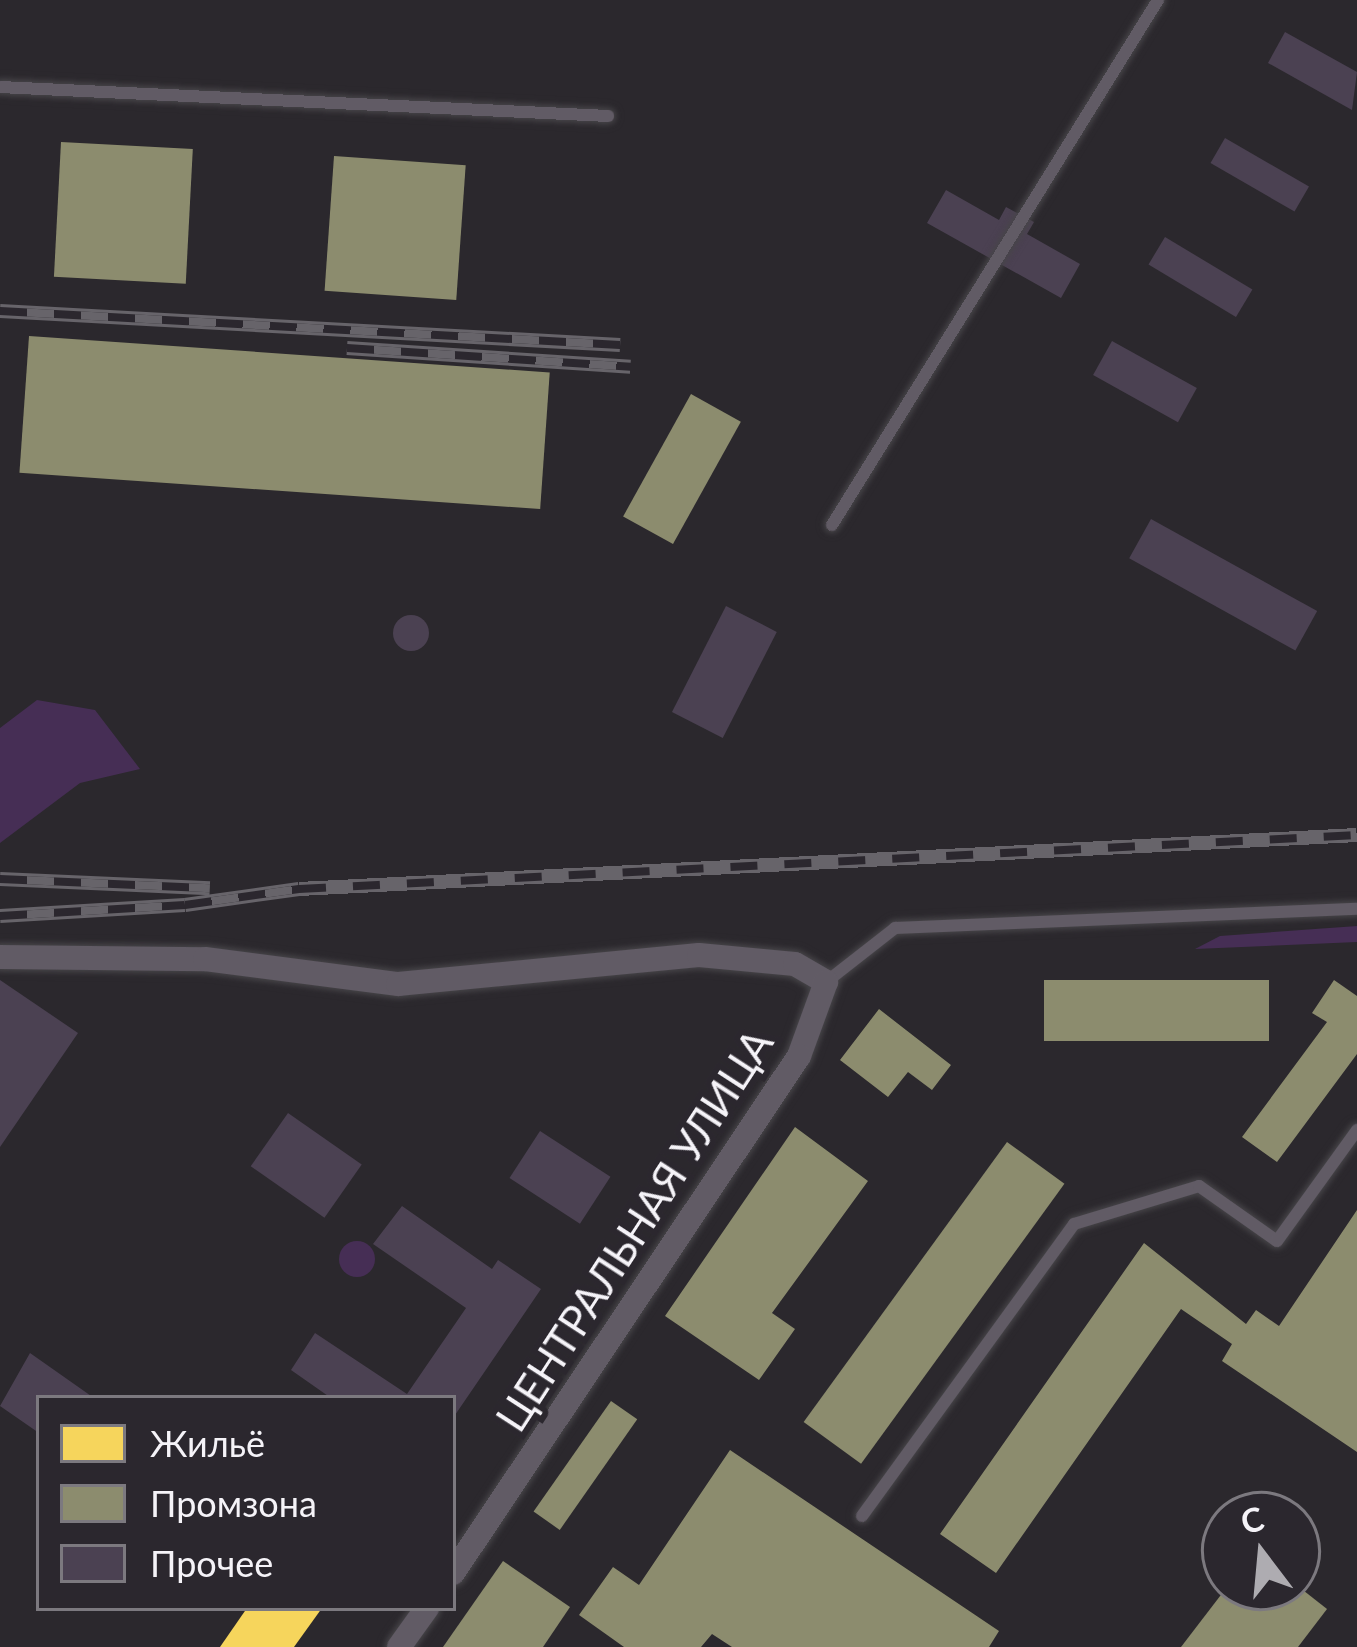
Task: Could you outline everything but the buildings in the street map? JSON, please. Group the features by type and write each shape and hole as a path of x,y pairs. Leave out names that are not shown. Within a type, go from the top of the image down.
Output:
{"street":[{"path":"0,957 205,958 398,984 699,956 795,964 826,982"},
{"name":"ЦЕНТРАЛЬНАЯ УЛИЦА","path":"456,1569 800,1056 826,982"},
{"path":"400,1647 426,1611"}],"lane":[{"path":"832,525 1158,0"},
{"path":"0,87 608,116"},
{"path":"826,982 895,928 1357,909"},
{"path":"862,1516 1074,1225 1199,1186 1277,1241 1357,1130"}],"shaded area":[{"path":"37,700 95,710 140,769 80,783 0,843 0,728"},
{"path":"1357,926 1357,942 1195,949 1220,936"},
{"path":"357,1241 370,1246 375,1259 370,1272 357,1277 344,1272 339,1259 344,1246"}],"railway":[{"path":"0,311 620,345"},
{"path":"347,348 630,367"},
{"path":"0,916 185,905 299,889 1357,835"},
{"path":"0,879 210,888"}]}
